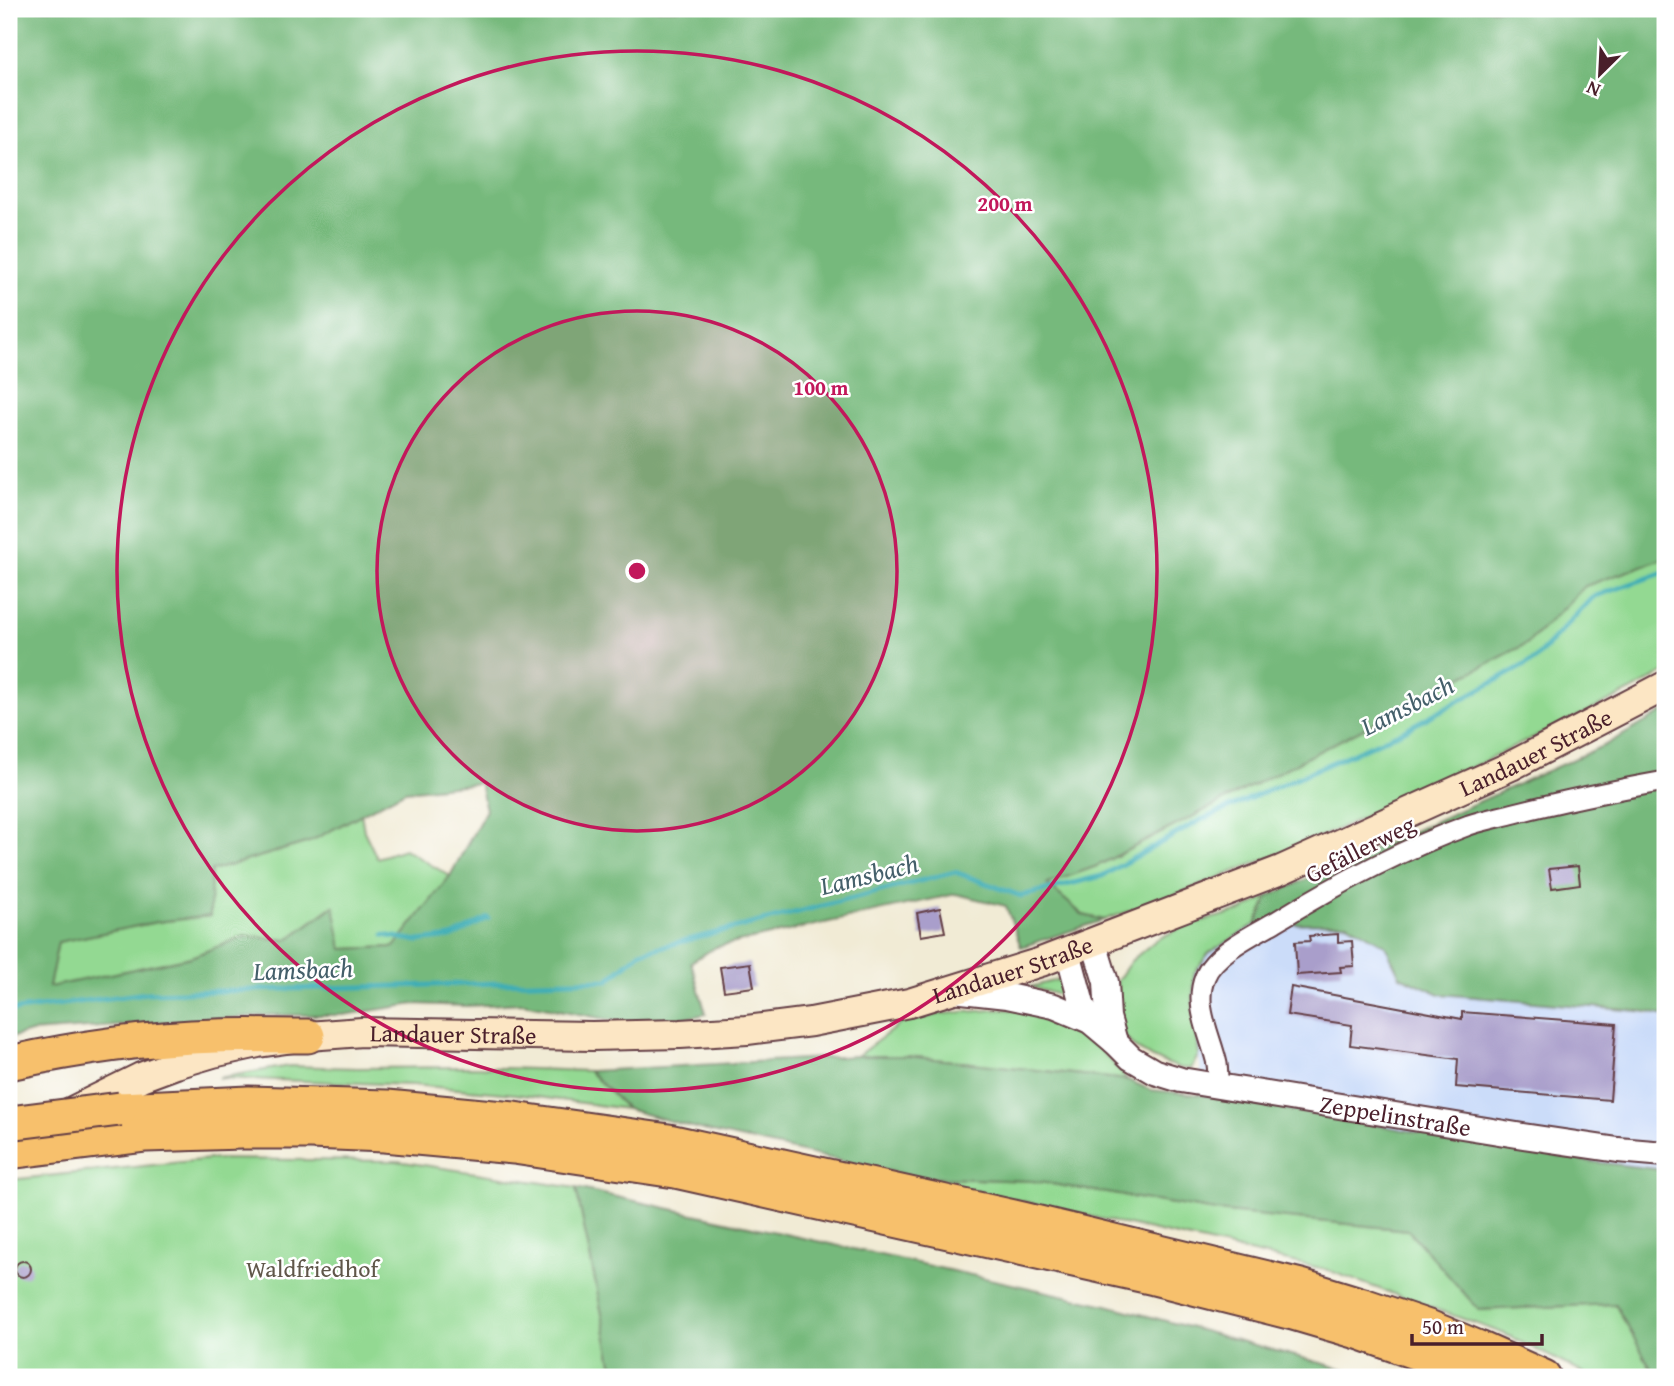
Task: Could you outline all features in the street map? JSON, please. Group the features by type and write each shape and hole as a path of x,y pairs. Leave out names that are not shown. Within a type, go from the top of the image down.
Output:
{"highway":[{"path":"9,1063 49,1054 146,1041 216,1036 308,1036"},
{"path":"9,1123 120,1109 249,1103 387,1107 514,1119 669,1141 1023,1219 1301,1286 1431,1328 1545,1377"},
{"path":"9,1152 146,1135 311,1132 384,1135 514,1147 675,1171 1129,1272 1293,1312 1408,1350 1477,1377"}],"main road":[{"name":"Landauer Straße","path":"9,1144 141,1077 213,1053 258,1043 362,1032 592,1036 747,1030 811,1023 909,1003 1081,947 1281,870 1511,766 1665,685"}],"street":[{"name":"Gefällerweg","path":"1219,1085 1217,1063 1205,1028 1202,987 1205,975 1212,965 1228,951 1362,872 1471,824 1552,803 1665,781"},
{"path":"1081,947 1082,1004 1090,1021"},
{"path":"1081,947 1106,982 1108,1017 1123,1050"},
{"path":"952,990 1007,996 1054,1006 1090,1021"},
{"name":"Zeppelinstraße","path":"1090,1021 1123,1050 1155,1072 1181,1080 1523,1136 1665,1154"}],"shaded area":[{"path":"1347,923 1385,945 1400,976 1665,1016 1665,1170 1577,1160 1203,1095 1193,1015 1194,973 1209,953 1256,924"}],"green space":[{"path":"9,9 1665,9 1665,558 1585,586 1528,643 1097,866 1047,884 1083,915 1104,920 1021,947 1006,906 956,894 716,947 691,962 706,1014 666,1022 621,1022 523,1003 466,1006 415,1004 343,1015 272,1015 31,1032 9,1038","holes":["480,783 486,810 450,876 394,947 342,949 334,906 287,940 245,936 191,957 49,987 58,942 157,922 210,916 211,871 309,842 405,791"]},
{"path":"1665,558 1665,672 1631,691 1318,838 1178,894 1104,920 1083,915 1046,884 1097,866 1528,643 1585,586"},
{"path":"1665,711 1665,1016 1649,1012 1440,994 1400,976 1385,945 1347,923 1256,924 1269,896 1605,745"},
{"path":"361,813 364,831 377,858 404,849 450,876 394,947 342,949 333,906 287,940 245,936 191,957 48,988 58,942 157,922 209,916 211,871 309,842"},
{"path":"1269,896 1256,924 1209,953 1194,973 1193,1015 1199,1054 1191,1069 1152,1058 1134,1047 1117,1022 1117,981 1131,961 1156,940 1186,925 1241,911"},
{"path":"1065,978 1071,998 1030,987"},
{"path":"1004,1009 1041,1012 1080,1026 1128,1080 907,1056 857,1056 903,1022 940,1014"},
{"path":"857,1056 907,1056 1128,1080 1151,1090 1203,1095 1577,1160 1665,1170 1665,1377 1656,1377 1615,1304 1479,1310 1408,1230 1216,1211 1033,1181 914,1177 703,1130 627,1109 589,1071"},
{"path":"289,1066 589,1071 627,1109 515,1094 412,1085 218,1078"},
{"name":"Waldfriedhof","path":"211,1159 397,1161 576,1188 615,1377 9,1377 9,1180"},
{"path":"914,1177 1033,1181 1216,1211 1409,1230 1479,1310 1615,1304 1656,1377 1591,1377 1505,1334 1324,1269"},
{"path":"576,1188 1107,1305 1368,1377 615,1377"}],"building":[{"path":"1578,866 1580,884 1552,888 1549,869"},
{"path":"940,908 945,932 921,936 917,913"},
{"path":"1338,934 1338,942 1352,941 1354,966 1340,967 1341,972 1297,975 1295,942 1310,941 1309,936"},
{"path":"750,963 754,987 724,991 720,967"},
{"path":"1291,987 1462,1019 1462,1012 1616,1024 1610,1100 1456,1087 1458,1059 1350,1045 1352,1025 1287,1015"},
{"path":"20,1261 26,1261 31,1269 29,1275 20,1277 15,1272 15,1266"}],"waterway":[{"name":"Lamsbach","path":"9,1011 147,993 608,980 641,952 955,872 1021,896 1102,876 1201,820 1399,733 1534,660 1593,597 1665,572"},
{"path":"384,935 418,941 452,937 488,918"}]}
